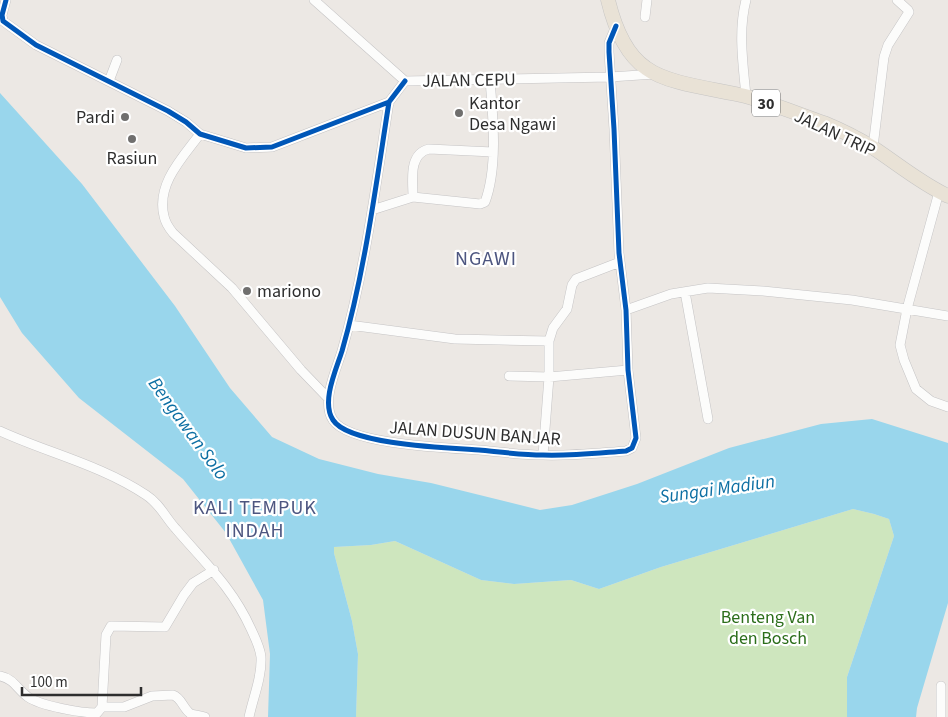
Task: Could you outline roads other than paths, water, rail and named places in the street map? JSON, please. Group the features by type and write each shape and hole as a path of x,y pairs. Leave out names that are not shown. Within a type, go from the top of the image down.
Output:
{"highway":[{"name":"JALAN TRIP","path":"608,0 616,26 628,50 639,62 655,74 687,84 746,96 825,124 872,148 943,194"}],"street":[{"path":"6,0 2,18 6,25 36,45 168,111 186,122 200,134 246,148 272,147 321,126 389,102"},
{"name":"JALAN CEPU","path":"314,0 405,81 610,77 655,74"},
{"path":"644,17 647,0"},
{"path":"746,0 742,13 746,96"},
{"path":"872,148 884,57 888,45 908,12 897,0"},
{"name":"JALAN DUSUN BANJAR","path":"200,134 174,169 167,182 163,206 164,216 168,225 172,233 232,288 301,370 328,398 332,418 342,428 367,437 400,443 543,456 626,451 632,448 636,438 628,370 626,310 620,262 610,77 609,43 616,26"},
{"path":"108,80 117,60"},
{"path":"372,210 414,197 482,204 486,198 493,152 490,80"},
{"path":"328,398 349,325 372,210 389,102 405,81"},
{"path":"414,197 413,169 417,156 424,150 493,152"},
{"path":"943,194 907,309 900,345 904,360 919,393 931,402 948,407"},
{"path":"543,456 549,377 549,341 553,328 569,305 574,282 583,276 620,262"},
{"path":"626,310 671,294 708,288 763,291 852,300 948,316"},
{"path":"685,292 708,419"},
{"path":"349,325 455,339 549,341"},
{"path":"509,376 549,377 628,370"},
{"path":"0,431 29,444 67,456 90,466 147,495 157,503 172,525 214,570 245,614 260,650 261,658 249,717"},
{"path":"0,676 8,678 29,697 52,706 93,713 99,712 102,707 106,635 109,628 111,626 166,626 184,595 194,583 214,570"},
{"path":"941,686 941,717"},
{"path":"102,707 132,706 152,696 173,695 191,714 205,717"}],"water":[{"path":"0,93 82,184 175,306 230,388 272,437 319,459 378,474 431,483 540,510 572,505 637,484 729,448 821,424 872,419 948,443 948,603 916,717 847,717 847,677 894,536 889,519 853,509 661,567 599,589 571,580 514,584 481,580 395,541 371,545 334,547 358,654 356,717 268,717 270,654 263,600 226,533 183,479 79,398 22,333 0,297"}],"place":[{"name":"Kantor Desa Ngawi","path":"459,113"},
{"name":"Pardi","path":"125,117"},
{"name":"Rasiun","path":"132,139"},
{"name":"mariono","path":"247,291"}],"district":[{"name":"NGAWI","path":"486,258"},
{"name":"KALI TEMPUK INDAH","path":"255,518"}],"water label":[{"name":"Bengawan Solo","path":"189,428"},
{"name":"Sungai Madiun","path":"717,488"}],"park label":[{"name":"Benteng Van den Bosch","path":"768,628"}]}
